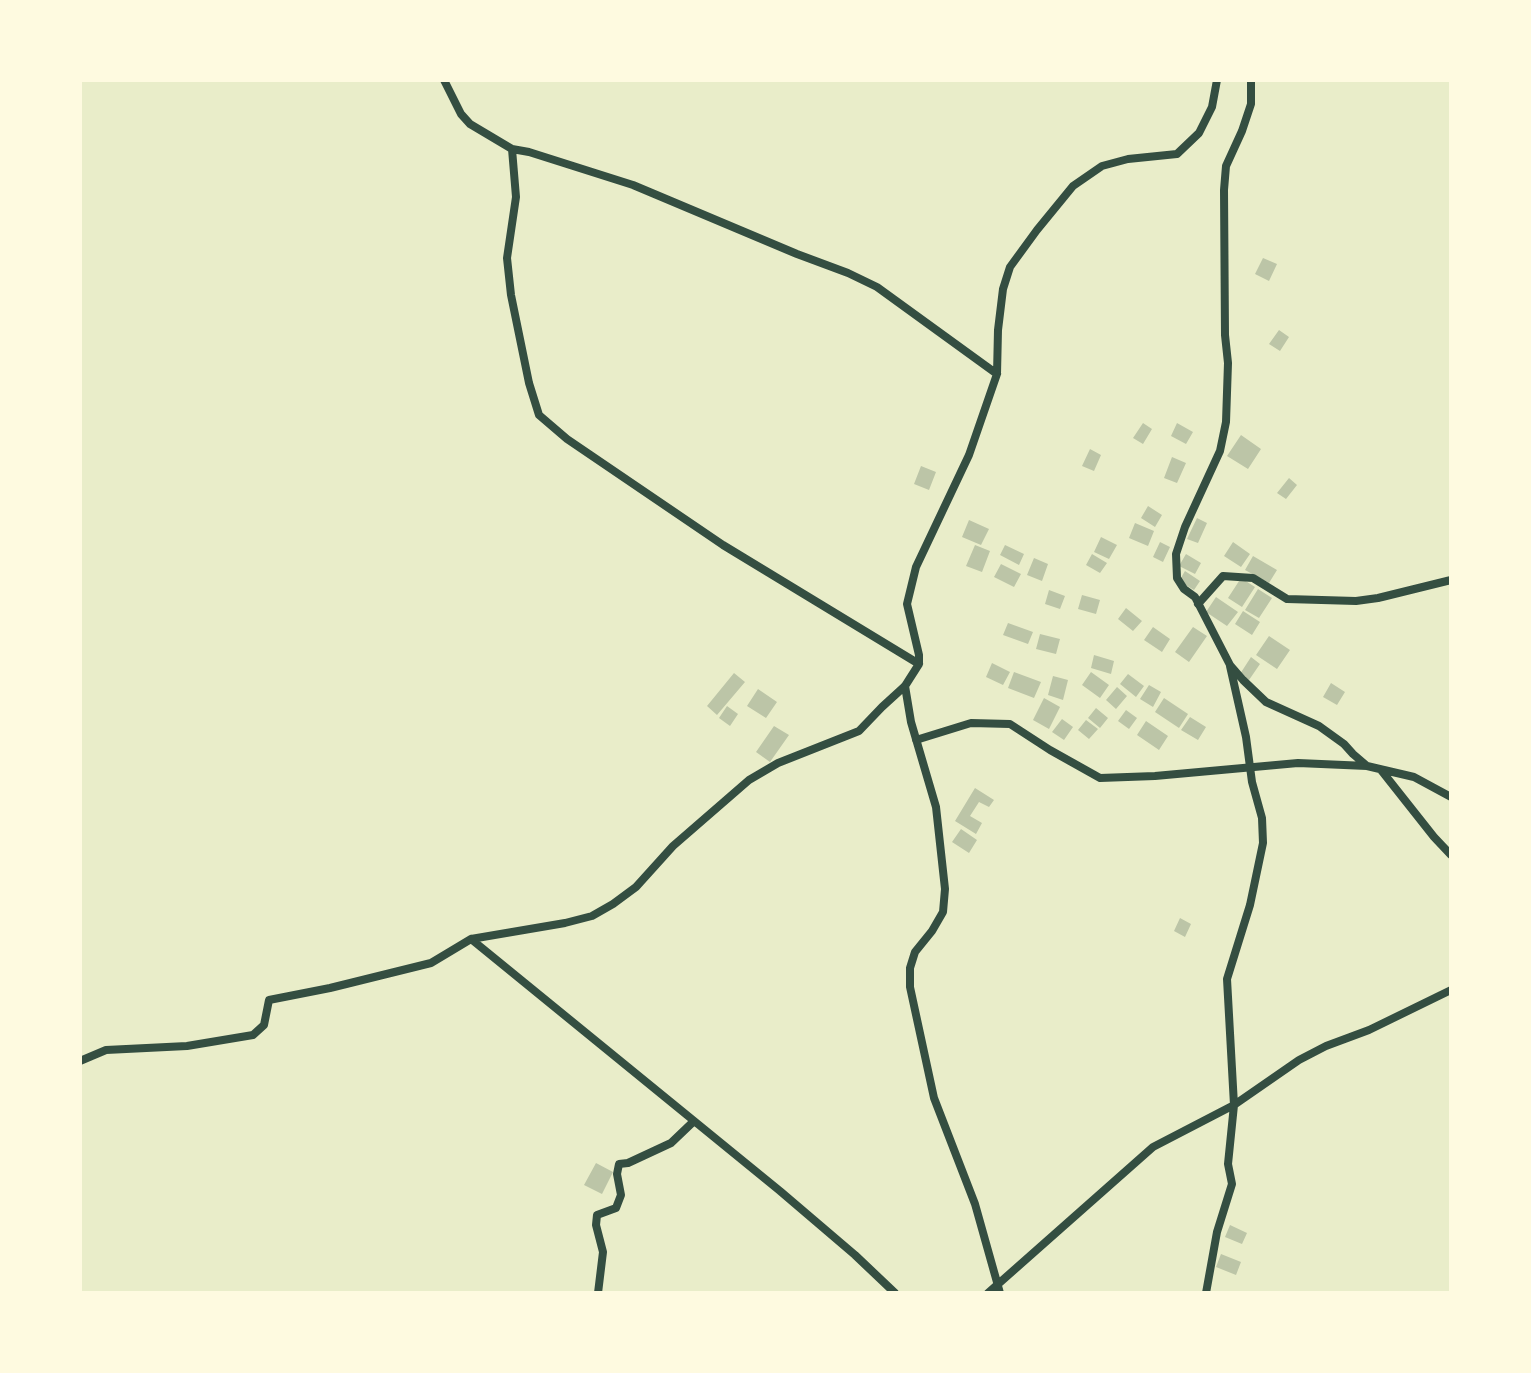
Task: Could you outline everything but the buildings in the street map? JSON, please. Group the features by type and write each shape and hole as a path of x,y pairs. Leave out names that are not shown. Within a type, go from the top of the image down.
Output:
{"street":[{"path":"444,80 461,114 470,124 512,149 633,185 848,273 877,287 997,374"},
{"path":"80,1061 106,1050 187,1046 253,1035 264,1025 269,1000 431,963 471,939 592,916 636,887 673,846 749,780 778,763 859,731 905,686 919,664 907,604 916,567 969,455 997,374 998,330 1003,289 1010,267 1073,186 1102,166 1128,159 1177,154 1199,133 1212,107 1217,80"},
{"path":"1251,80 1251,104 1226,166 1225,178 1226,422 1220,451 1176,554 1177,578 1184,589 1195,597 1230,665 1243,680 1266,702 1319,726 1367,766"},
{"path":"512,149 516,197 507,258 511,295 529,383 539,415 567,439 723,545 919,664"},
{"path":"1198,604 1223,576 1253,578 1287,599 1356,601 1391,596 1451,580"},
{"path":"1206,1293 1217,1232 1232,1184 1228,1164 1234,1105 1227,979 1250,905 1263,843 1262,818 1252,782 1246,737 1230,665"},
{"path":"905,686 911,722 936,807 945,889 943,912 915,952 910,968 910,987 934,1098 975,1204 999,1290"},
{"path":"916,740 971,723 1010,724 1100,778 1298,763 1367,766 1414,777 1451,797"},
{"path":"1381,770 1451,855"},
{"path":"471,939 812,1218 895,1293"},
{"path":"988,1293 999,1290 1153,1147 1234,1105 1299,1060 1451,990"},
{"path":"598,1293 603,1252 596,1225 597,1215 616,1208 621,1195 617,1174 619,1164 628,1163 671,1143 693,1122"}]}
